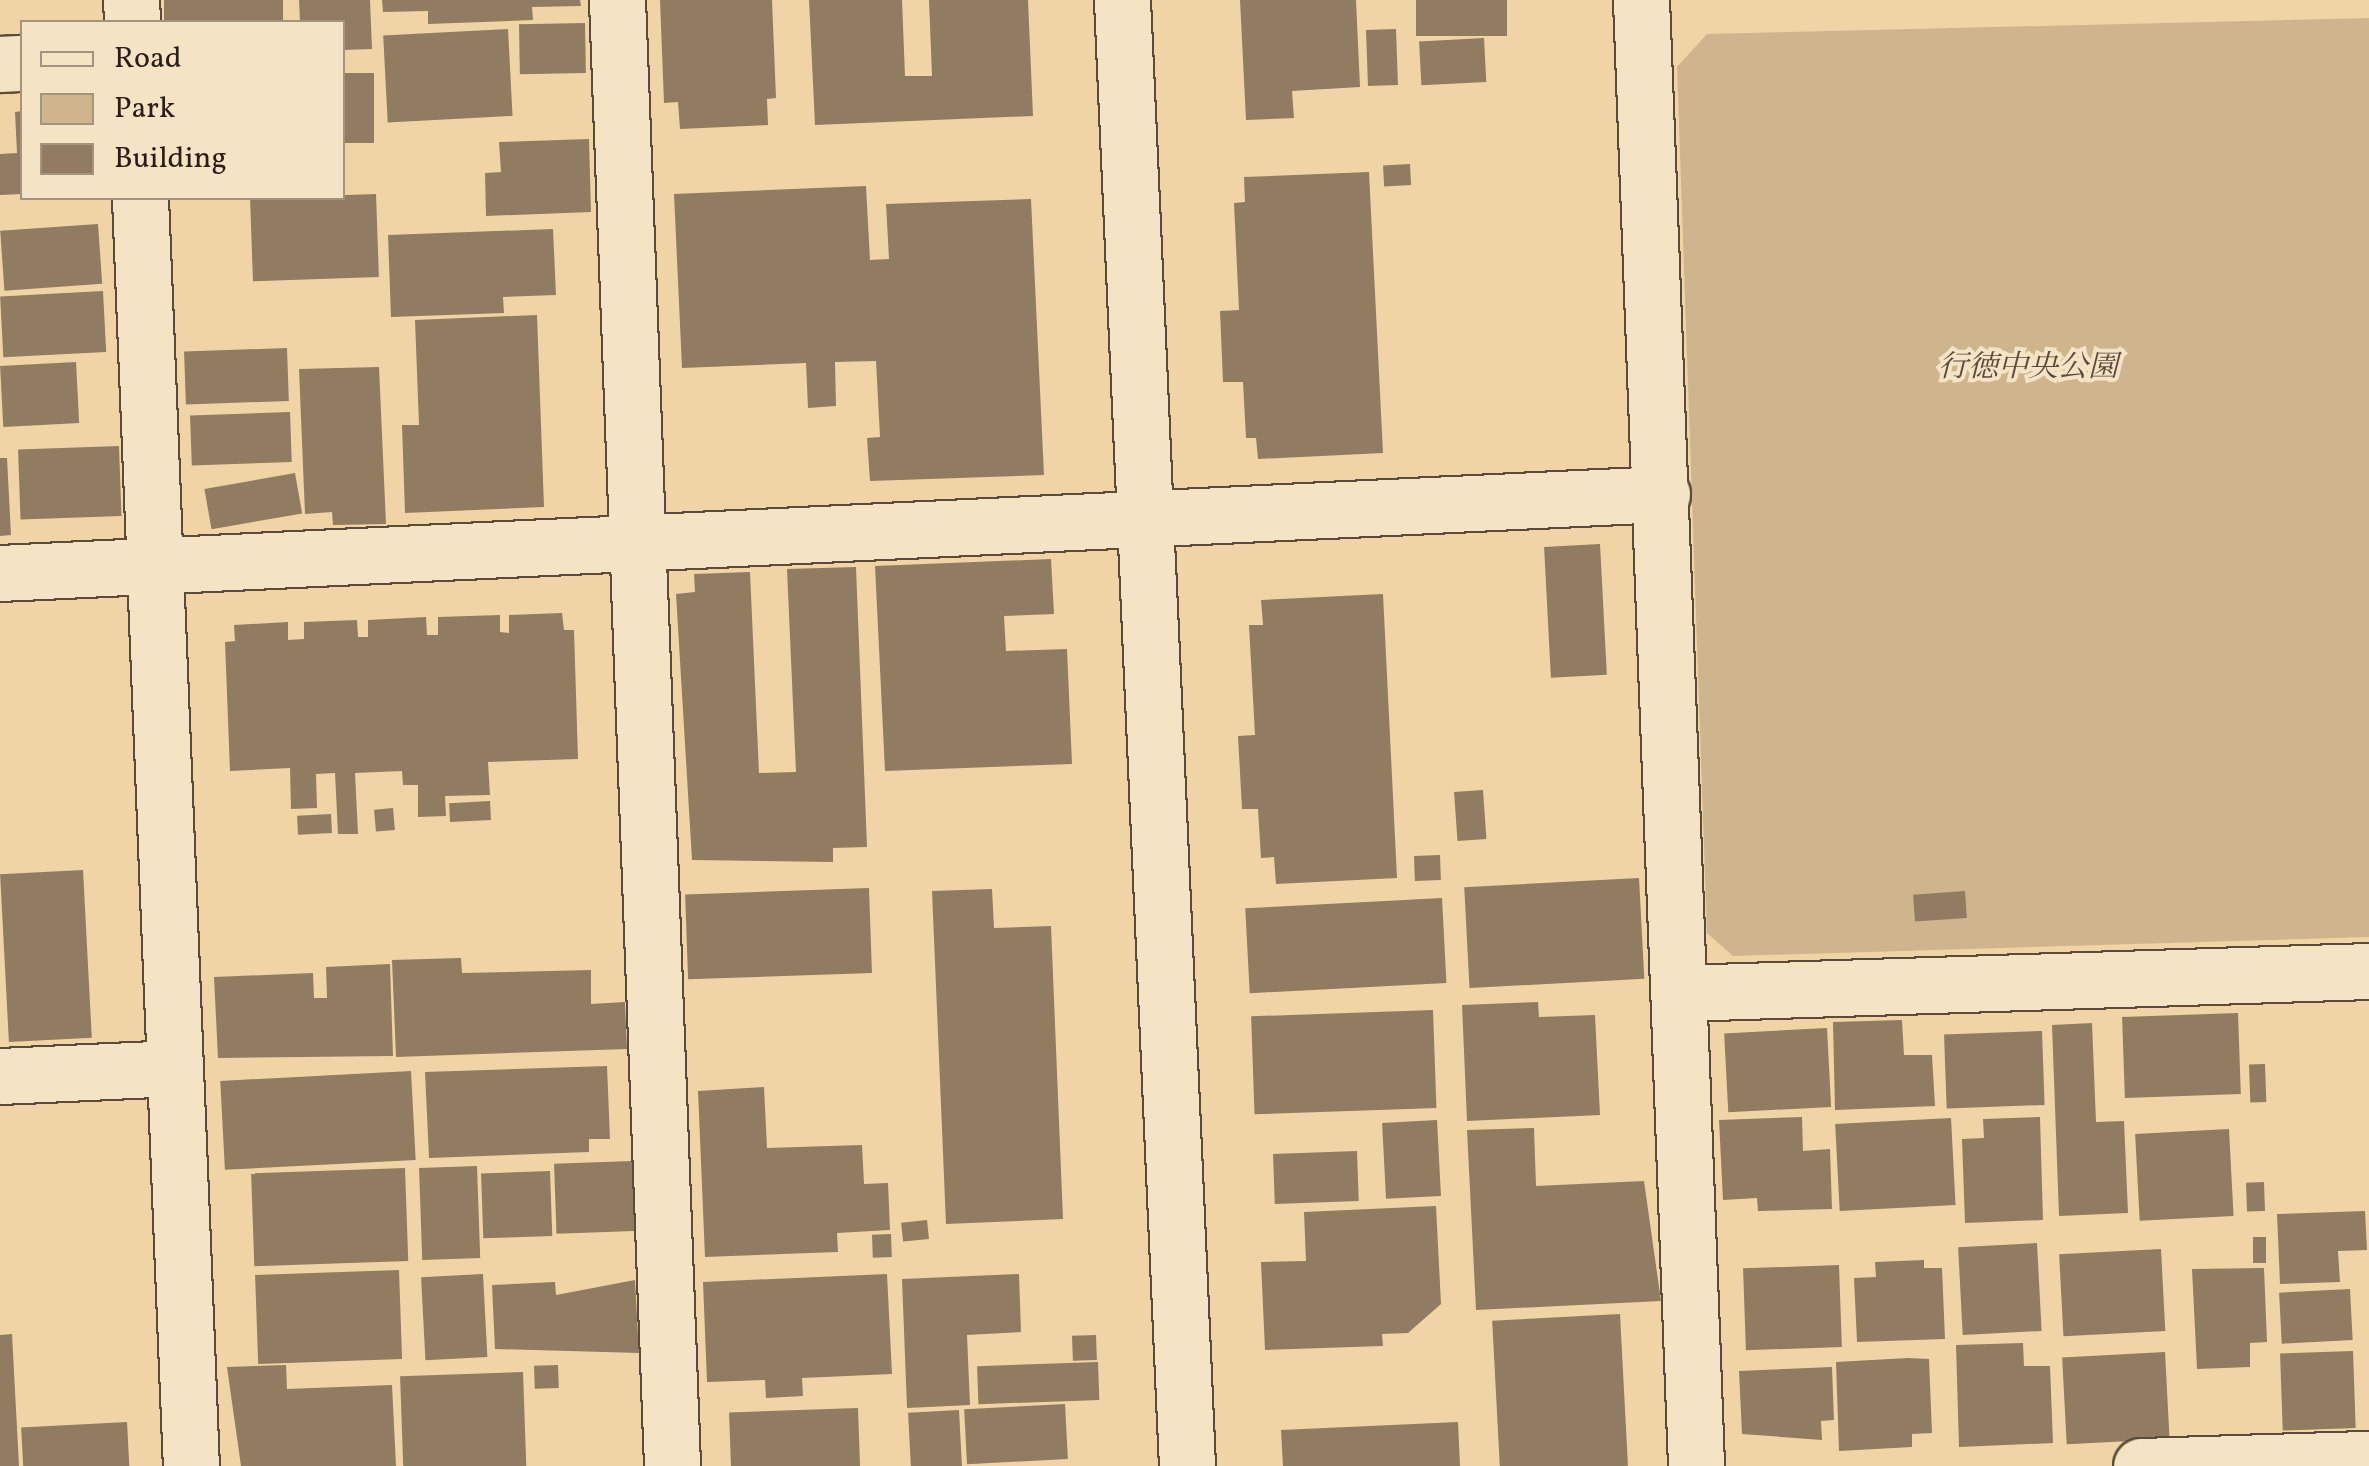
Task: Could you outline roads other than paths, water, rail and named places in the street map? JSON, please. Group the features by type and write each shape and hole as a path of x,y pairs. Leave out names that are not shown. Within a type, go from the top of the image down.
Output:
{"street":[{"path":"617,0 672,1466"},
{"path":"1122,0 1187,1466"},
{"path":"1642,0 1696,1466"},
{"path":"140,200 192,1466"},
{"path":"0,573 1662,494"},
{"path":"1681,993 2369,971"},
{"path":"0,1076 174,1068"},
{"path":"2141,1466 2369,1458"}],"park label":[{"name":"行徳中央公園","path":"2028,368"}]}
